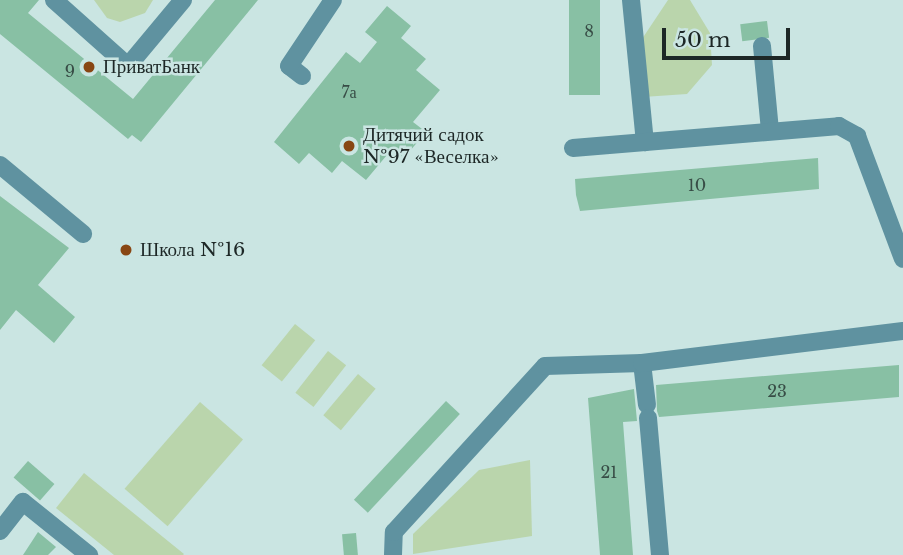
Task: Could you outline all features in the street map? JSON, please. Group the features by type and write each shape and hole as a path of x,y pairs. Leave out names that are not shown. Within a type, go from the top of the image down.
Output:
{"lane":[{"path":"54,0 128,66 183,0"},
{"path":"302,76 289,66 333,0"},
{"path":"631,0 645,142"},
{"path":"762,46 770,131"},
{"path":"573,148 839,126 857,136 903,259"},
{"path":"0,165 83,234"},
{"path":"393,555 394,532 545,366 642,363 903,331"},
{"path":"642,363 660,555"},
{"path":"0,531 23,502 89,555"}],"green space":[{"path":"94,0 153,0 145,13 120,22 107,18"},
{"path":"668,0 690,0 710,33 712,65 687,94 643,97 638,45"},
{"path":"295,324 315,340 282,382 262,365"},
{"path":"328,351 346,365 313,407 295,393"},
{"path":"358,374 376,389 341,430 323,415"},
{"path":"200,402 243,439 168,526 125,489"},
{"path":"530,460 532,536 413,554 413,534 479,470"},
{"path":"84,473 184,554 114,555 56,508"}],"building":[{"path":"0,0 39,0 28,13 133,99 215,0 258,0 141,142 132,135 128,139 0,34"},
{"path":"569,0 600,0 600,95 569,95"},
{"path":"387,6 411,26 401,38 426,59 416,70 440,90 413,122 426,132 404,158 392,149 366,180 342,161 332,173 309,153 299,164 274,142 346,52 360,63 377,42 365,32"},
{"path":"767,21 769,38 742,41 740,24"},
{"path":"818,158 819,189 580,211 576,195 575,179"},
{"path":"0,196 69,248 38,285 75,317 54,343 16,310 0,330"},
{"path":"899,365 899,397 659,417 657,411 656,385"},
{"path":"634,389 637,421 623,422 633,555 600,555 588,398"},
{"path":"446,401 460,414 368,513 354,500"},
{"path":"28,461 54,484 40,501 14,478"},
{"path":"38,532 56,547 48,555 23,555"},
{"path":"356,533 358,555 344,555 342,534"}],"place":[{"name":"ПриватБанк","path":"89,67"},
{"name":"Дитячий садок №97 «Веселка»","path":"349,146"},
{"name":"Школа №16","path":"126,250"}]}
